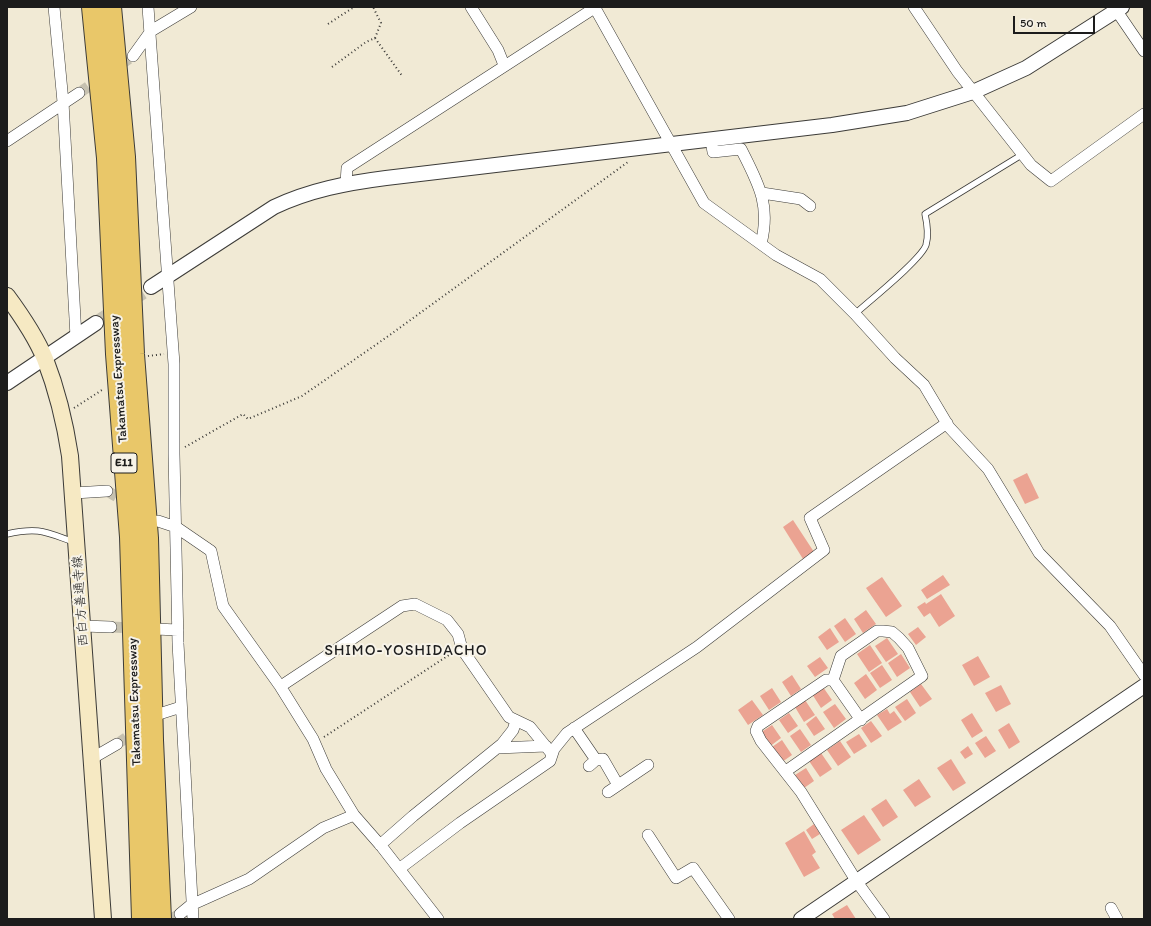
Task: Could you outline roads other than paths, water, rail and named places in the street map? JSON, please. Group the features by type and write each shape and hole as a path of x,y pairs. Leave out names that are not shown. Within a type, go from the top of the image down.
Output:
{"highway":[{"name":"Takamatsu Expressway","path":"92,7 107,158 116,354 130,537 142,919"},
{"name":"Takamatsu Expressway","path":"111,7 125,157 134,354 148,538 153,740 160,919"}],"main road":[{"name":"西白方善通寺線","path":"7,296 30,331 45,358 62,415 70,456 74,493 103,919"}],"street":[{"path":"54,7 63,102 76,337"},
{"path":"148,7 174,353 174,454 178,630 191,905 193,919"},
{"path":"133,56 151,31 191,7"},
{"path":"471,7 498,50 504,65"},
{"path":"346,183 347,168 504,65 596,7 704,203 776,255 820,279 855,314 895,358 924,385 947,423 988,469 1039,553 1110,626 1144,675"},
{"path":"914,7 973,92 1031,165 1051,181 1144,114"},
{"path":"151,287 274,207 292,198 346,183 711,140 881,118 907,113 973,92 1026,68 1117,8 1144,51"},
{"path":"7,141 63,102 79,93"},
{"path":"711,140 712,152 741,149 762,193 764,233 761,244"},
{"path":"762,193 801,199 810,206"},
{"path":"7,383 96,323"},
{"path":"497,748 549,750 574,728 698,647 824,550 810,518 947,423"},
{"path":"74,493 107,491"},
{"path":"158,521 176,527 211,550 223,606 281,686 315,743 326,769 354,815 380,845 438,919"},
{"path":"281,686 402,606 408,604 422,607 447,620 458,634 462,647 509,717 530,727 549,750 550,761 460,823 399,869"},
{"path":"83,626 112,627"},
{"path":"155,629 178,630"},
{"path":"786,771 922,676 908,648 892,632 877,631 841,656 833,680"},
{"path":"833,680 826,680 758,726 756,731 761,741 801,792 856,882 884,919"},
{"path":"833,680 860,720"},
{"path":"801,919 1144,686"},
{"path":"159,714 181,707"},
{"path":"380,845 412,816 497,748 513,730 516,721"},
{"path":"574,728 593,763 603,759 618,785"},
{"path":"91,759 117,744"},
{"path":"608,792 648,765"},
{"path":"180,914 191,905 249,879 323,828 354,815"},
{"path":"648,835 676,878 693,868 729,919"},
{"path":"1111,908 1118,919"}],"lane":[{"path":"855,314 897,277 926,246 927,237 925,214 1023,154"},
{"path":"7,534 25,530 40,530 77,543"}],"tunnel":[{"path":"79,93 133,56"},
{"path":"96,323 151,287"},
{"path":"107,491 129,504"},
{"path":"111,627 137,628"},
{"path":"117,744 138,730"},
{"path":"171,919 180,914"}],"district":[{"name":"SHIMO-YOSHIDACHO","path":"406,651"}]}
